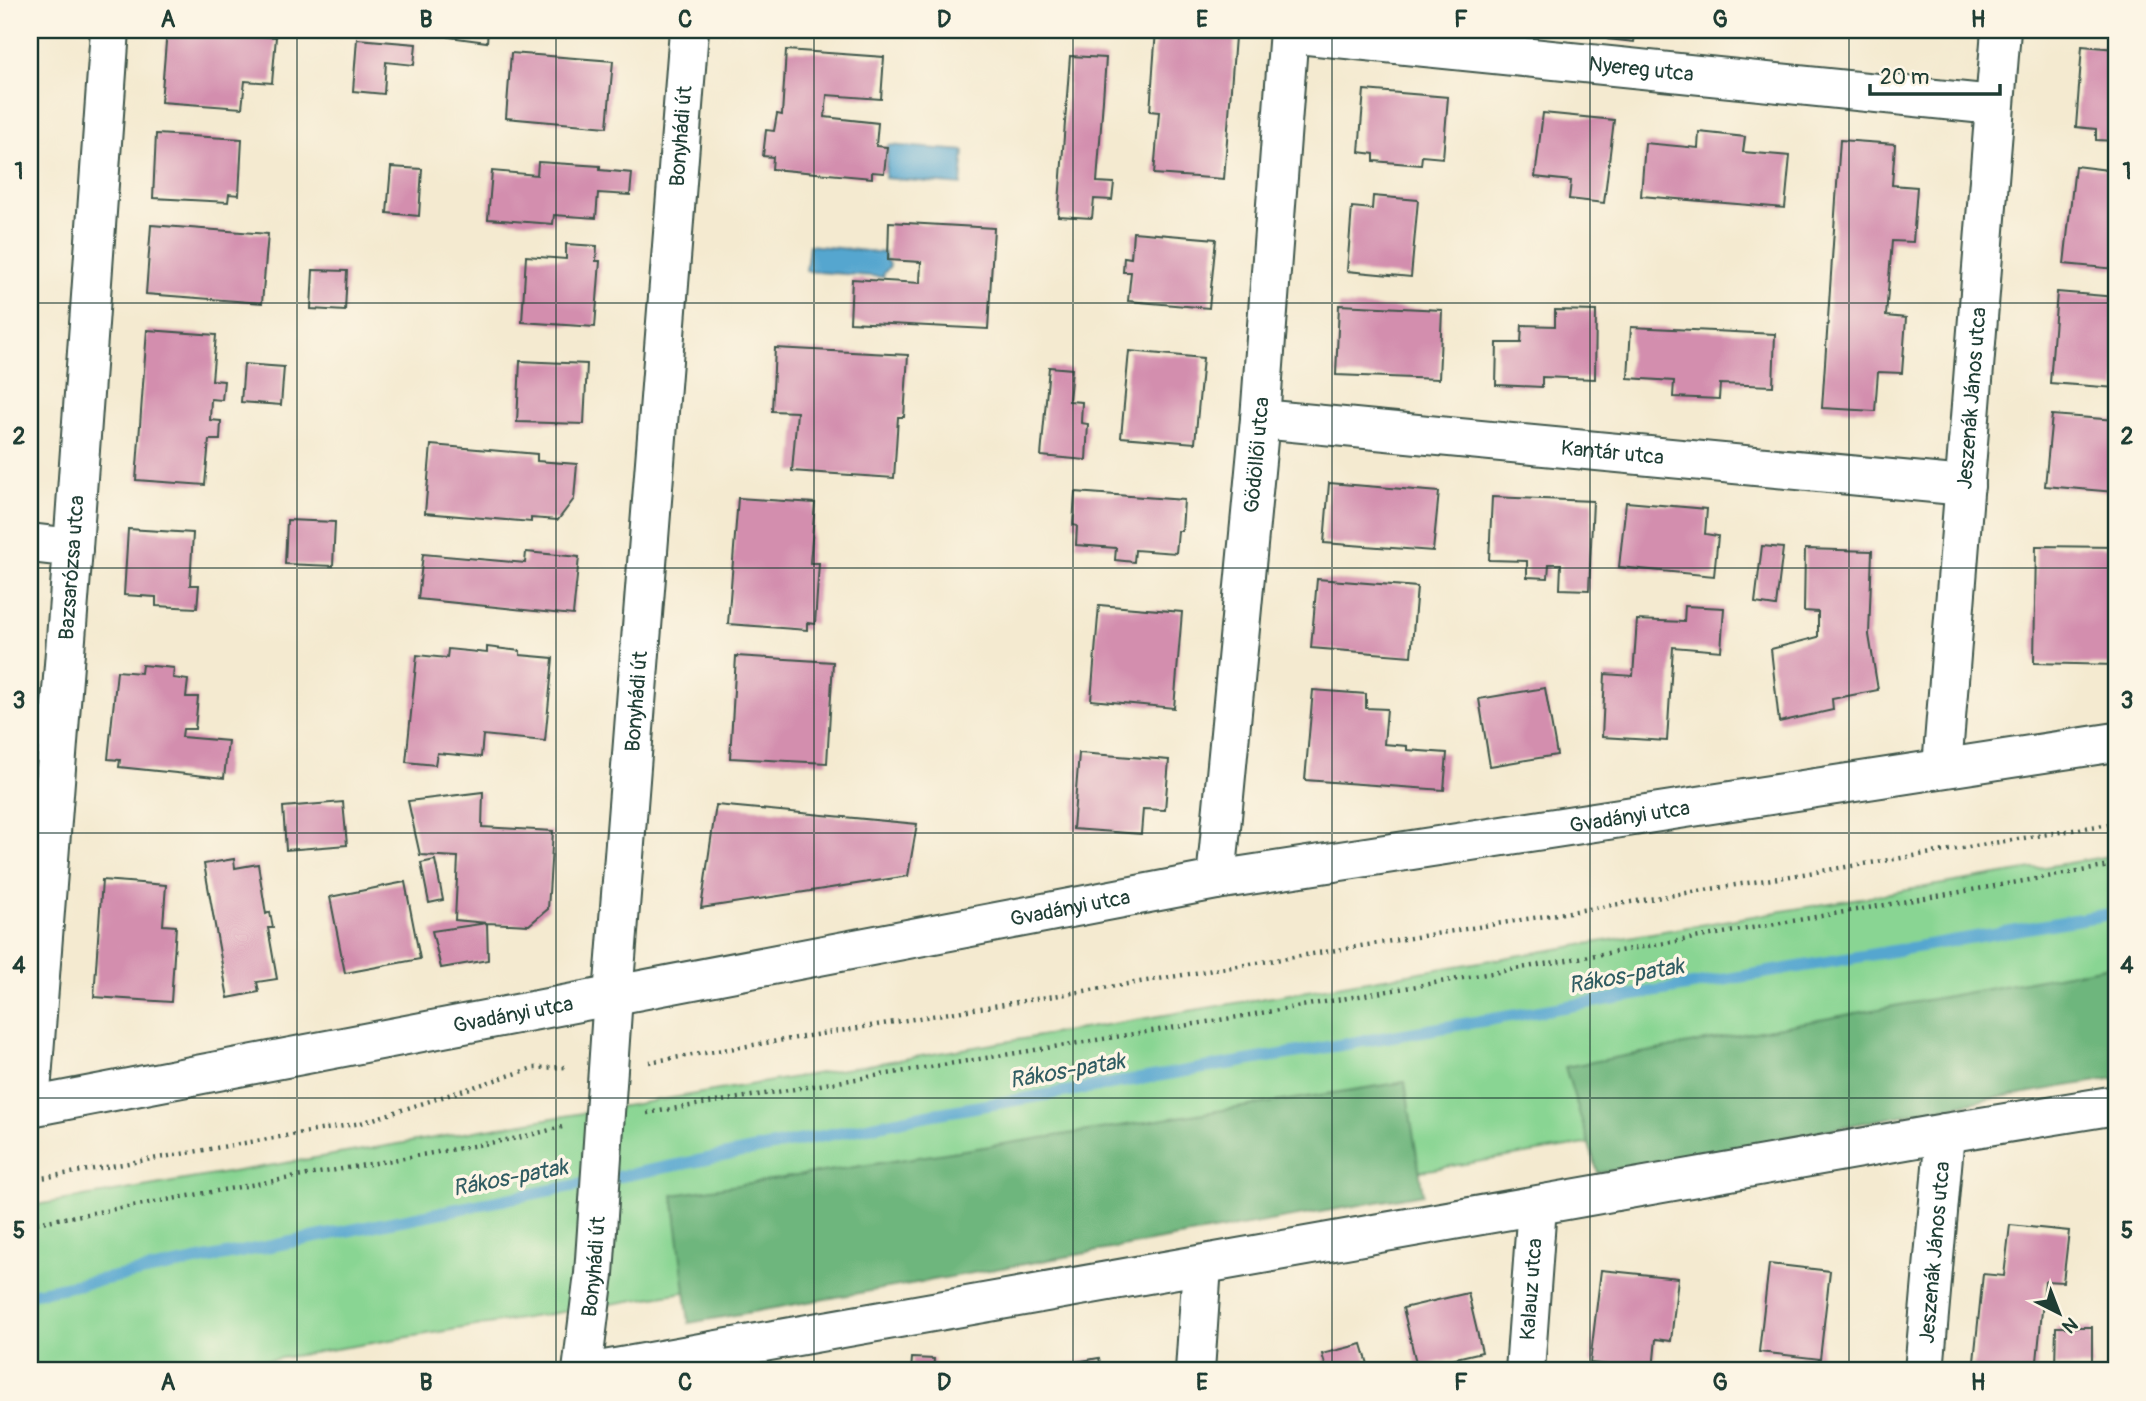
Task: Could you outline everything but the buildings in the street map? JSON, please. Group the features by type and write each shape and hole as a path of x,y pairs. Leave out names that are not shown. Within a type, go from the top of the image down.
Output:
{"street":[{"name":"Bazsarózsa utca","path":"30,1106 110,30"},
{"name":"Bonyhádi út","path":"582,1371 594,1274 613,996 689,30"},
{"name":"Jeszenák János utca","path":"1942,768 2001,30"},
{"name":"Nyereg utca","path":"1289,31 1994,105"},
{"name":"Gödöllői utca","path":"1216,880 1260,419 1289,31"},
{"name":"Kantár utca","path":"1260,419 1965,486"},
{"path":"30,542 73,548"},
{"name":"Gvadányi utca","path":"30,1106 1216,880 2116,742"},
{"path":"599,1371 2116,1105"},
{"name":"Jeszenák János utca","path":"1924,1371 1945,1133"},
{"name":"Kalauz utca","path":"1525,1371 1537,1206"},
{"path":"1195,1371 1202,1265"}],"path":[{"path":"30,1180 361,1123 533,1068 671,1060 2116,823"},
{"path":"30,1224 438,1153 551,1129 604,1129 2116,865"}],"green space":[{"path":"2116,855 2116,1057 202,1371 30,1371 30,1206"},
{"path":"2116,965 2116,1078 1995,1098 1598,1173 1565,1067"},
{"path":"1405,1082 1423,1194 689,1323 673,1195"}],"water":[{"path":"888,145 964,151 961,185 885,178"},
{"path":"809,245 885,253 890,266 883,277 806,271"}],"waterway":[{"name":"Rákos-patak","path":"30,1294 928,1115 2116,913"}]}
